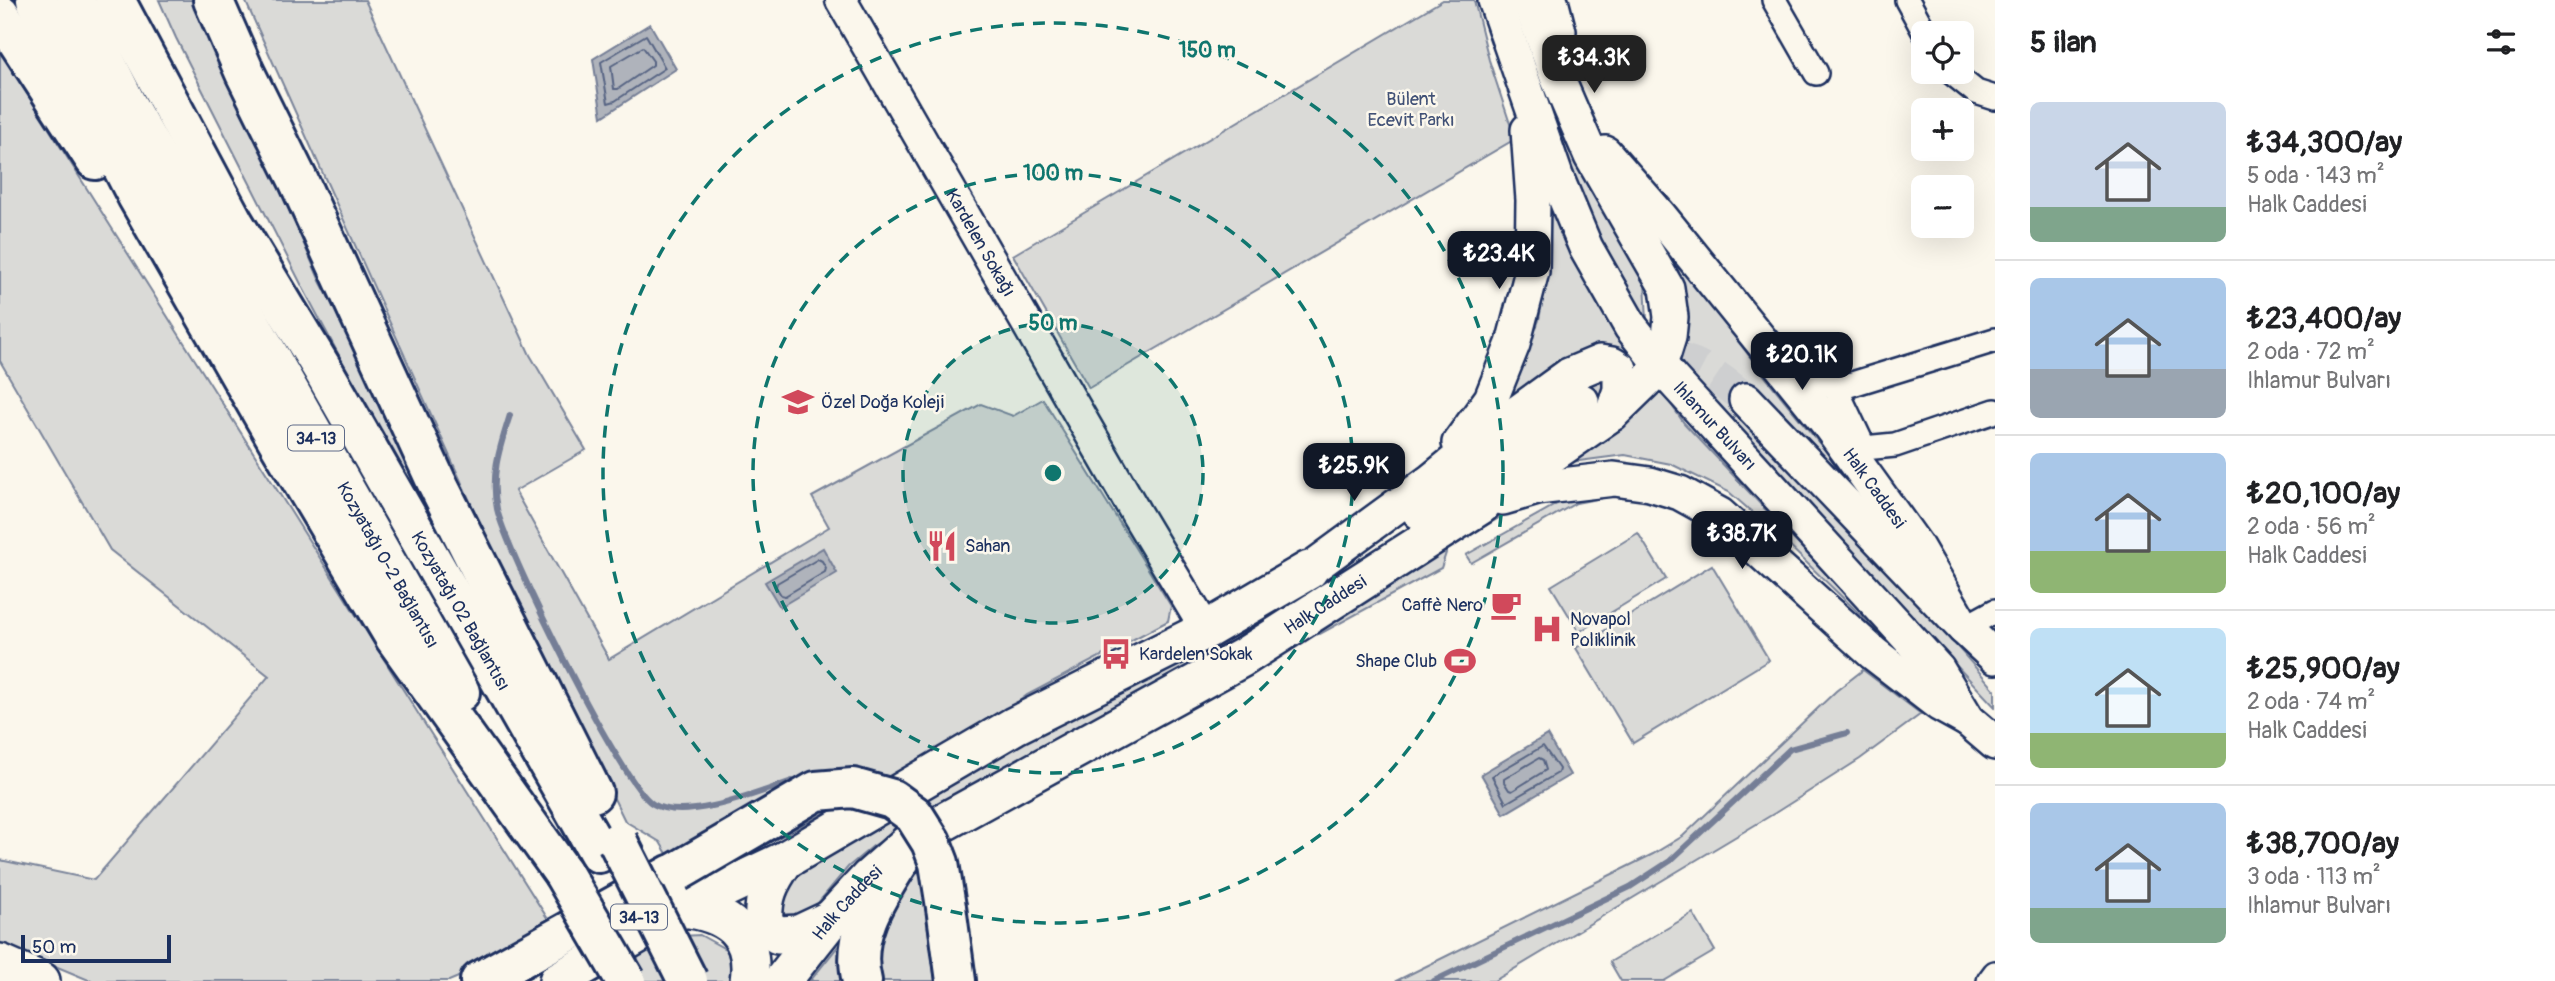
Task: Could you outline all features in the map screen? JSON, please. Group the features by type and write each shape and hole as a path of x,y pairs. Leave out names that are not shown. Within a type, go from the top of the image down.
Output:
{"highway":[{"path":"36,0 137,196 395,638 563,873"},
{"name":"Kozyatağı O-2 Bağlantısı","path":"75,0 126,103 626,981"},
{"name":"34-13","path":"115,0 234,223 323,370"},
{"path":"142,0 162,48 323,370"},
{"path":"214,0 245,73 299,182 608,847 688,981"},
{"path":"0,14 279,443"},
{"name":"Kozyatağı O2 Bağlantısı","path":"323,370 608,847"},
{"path":"480,981 816,791 853,788 892,799 914,815 932,842 939,863 956,981"},
{"path":"862,981 858,967 860,940 875,899 913,839"},
{"name":"34-13","path":"608,847 678,981"}],"main road":[{"path":"1432,480 1492,399 1513,344 1532,271 1533,200 1525,92 1495,0"},
{"name":"Halk Caddesi","path":"782,981 831,919 869,878 913,839 1242,658 1481,505 1597,407 1650,377 1669,337 1671,317 1667,288 1609,189 1582,134 1557,77 1529,0"},
{"name":"Ihlamur Bulvarı","path":"1525,92 1586,248 1631,327 1671,378 1938,670 1968,720"},
{"name":"Halk Caddesi","path":"1582,134 1601,148 1829,425 1859,454 1964,628"},
{"path":"558,981 683,908 785,860 1014,726 1206,630 1309,570 1372,541 1597,407 1620,390 1620,369 1600,362 1569,375 1309,570"},
{"path":"1746,400 1995,657"},
{"name":"Ihlamur Bulvarı","path":"1481,505 1537,488 1614,479 1650,484 1679,493 1720,515 1873,653 1938,704 1968,720 1995,743"},
{"path":"785,860 772,880 762,905 764,925 778,935 799,934 831,919"},
{"path":"683,908 720,917 735,927 747,945 752,962 749,981"},
{"path":"0,963 41,981"}],"street":[{"name":"Kardelen Sokağı","path":"841,0 1206,630"},
{"path":"1556,0 1564,31 1557,77"},
{"path":"1774,0 1816,73"},
{"path":"1907,0 1919,21"},
{"path":"1966,84 1976,92 1995,98"},
{"path":"1757,335 1836,389 1859,454 1895,445 1995,411"},
{"path":"1836,389 1995,340"},
{"path":"1964,628 1995,611"},
{"path":"1989,981 1995,973"}],"green space":[{"path":"159,0 198,0 320,281 409,449 414,484 396,462 303,288"},
{"path":"245,0 365,0 530,355 586,450 515,491 609,659 829,527 812,497 981,404 1013,416 1043,399 1171,606 1168,621 1027,695 990,724 687,887 660,842 625,821 482,528"},
{"name":"Bülent Ecevit Parkı","path":"1443,0 1474,0 1489,60 1515,139 1089,388 1013,255"},
{"path":"0,51 551,924 456,978 449,981 91,981 0,943 0,860 94,880 269,676 110,550 0,361"},
{"path":"1554,131 1561,131 1602,196 1645,281 1647,321 1592,222"},
{"path":"1543,185 1565,245 1603,311 1644,362 1626,381 1628,364 1506,407 1539,320 1549,262"},
{"path":"1677,262 1767,379 1868,503 1876,553 1995,690 1995,707 1729,422 1673,353 1682,294"},
{"path":"1657,384 1684,423 1908,661 1777,534 1729,492 1671,464 1625,455 1556,464"},
{"path":"1602,491 1602,498 1576,503 1471,563 1466,555 1573,495"},
{"path":"1495,513 1499,518 1448,547 1441,568 1320,634 1289,627"},
{"path":"1638,533 1666,579 1579,632 1551,586"},
{"path":"1376,552 1355,572 873,846 848,867 802,919 775,916 782,883 797,872 984,762"},
{"path":"1712,565 1769,660 1633,743 1576,648"},
{"path":"1863,670 1921,714 1860,759 1775,813 1494,981 1396,981 1653,854 1683,836 1836,691"},
{"path":"920,870 935,981 875,981 872,934 887,905"},
{"path":"1693,913 1715,951 1664,981 1621,981 1610,962"},
{"path":"855,925 847,981 810,981"},
{"path":"700,935 727,950 734,975 731,981 603,981 663,937"}],"water":[{"path":"650,24 676,69 602,117 593,59"},
{"path":"823,548 837,573 780,607 765,582"},
{"path":"1547,735 1570,775 1504,814 1481,774"}],"waterway":[{"path":"510,415 497,461 495,484 497,509 505,533 542,616 592,714 638,788 653,804 667,809 684,810 722,804 792,781"},
{"path":"1434,981 1630,887 1670,861 1790,749 1847,733"}],"tunnel":[{"path":"1582,401 1628,370 1665,358 1683,360 1701,368 1746,400"}],"place":[{"name":"Özel Doğa Koleji","path":"798,402"},
{"name":"Sahan","path":"942,546"},
{"name":"Caffè Nero","path":"1506,605"},
{"name":"Novapol Poliklinik","path":"1547,629"},
{"name":"Kardelen Sokak","path":"1116,654"},
{"name":"Shape Club","path":"1460,661"}]}
